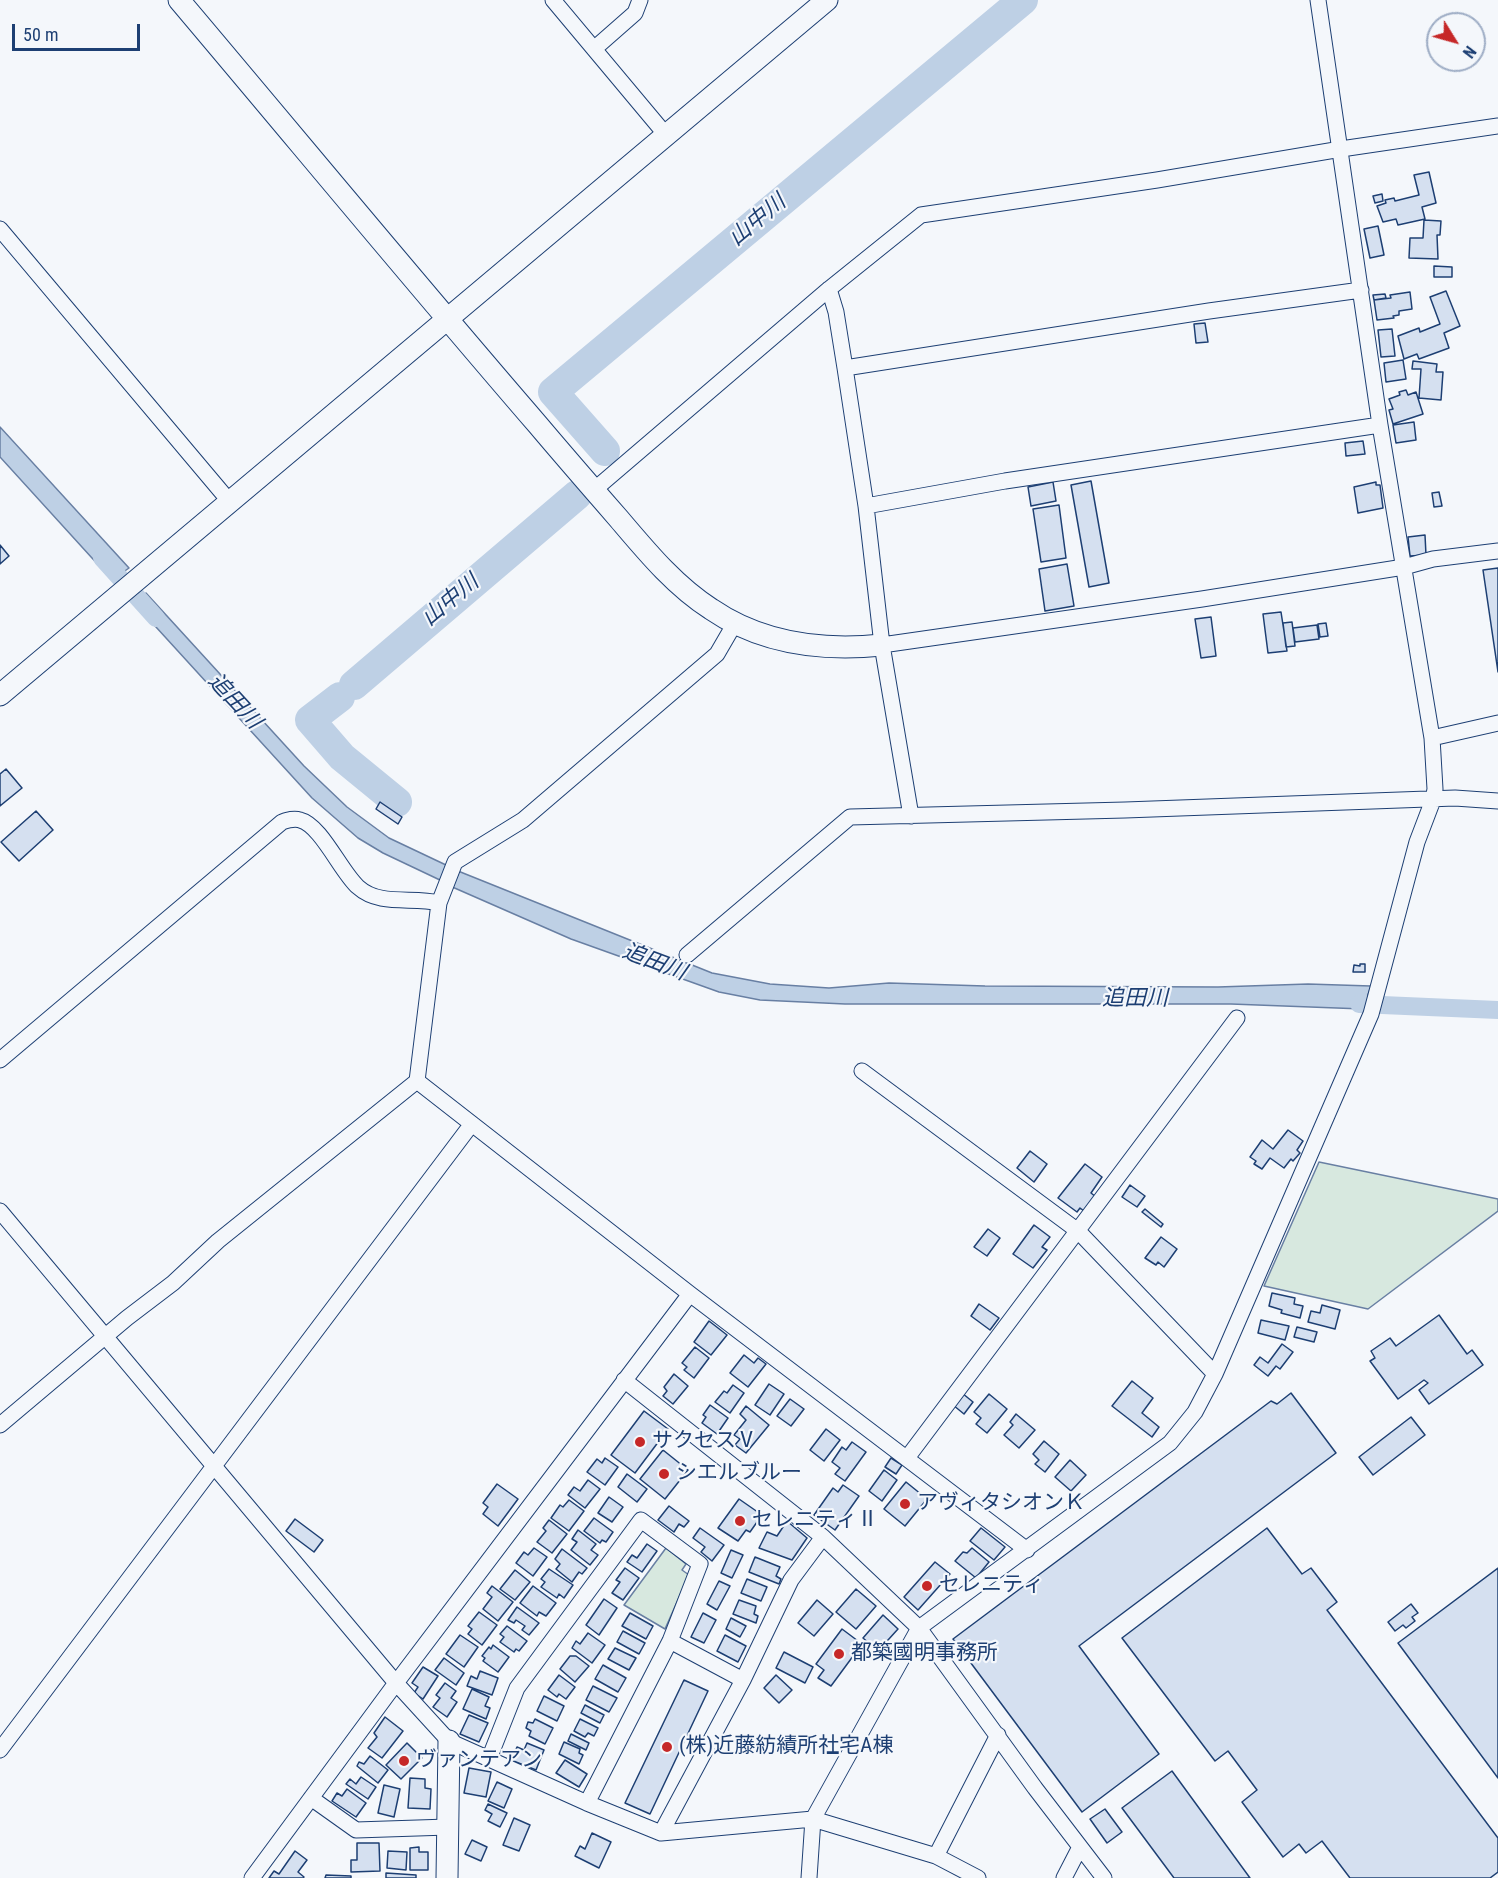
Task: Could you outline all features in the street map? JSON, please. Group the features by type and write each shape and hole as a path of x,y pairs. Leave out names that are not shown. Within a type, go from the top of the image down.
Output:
{"street":[{"path":"179,0 448,320 641,544 678,583 712,610 735,623 779,640 852,648 1202,599 1498,551"},
{"path":"553,0 666,135"},
{"path":"594,49 635,13 640,0"},
{"path":"0,695 827,0"},
{"path":"809,1878 813,1819 919,1628 1170,1443 1195,1412 1215,1374 1374,1005 1417,843 1436,789 1432,738 1380,425 1318,0"},
{"path":"594,490 829,289 921,215 1498,126"},
{"path":"0,229 230,502"},
{"path":"829,289 836,312 845,368 866,506 882,645 910,816"},
{"path":"845,368 1361,290"},
{"path":"866,506 1005,481 1380,425"},
{"path":"0,1425 127,1318 173,1283 218,1241 417,1082 439,903 455,862 523,820 550,798 717,654 735,623"},
{"path":"1432,738 1498,723"},
{"path":"687,955 846,819 854,816 1433,800 1498,801"},
{"path":"0,1060 282,822 290,819 298,819 310,826 362,891 373,897 429,900 439,903"},
{"path":"907,1458 1237,1018"},
{"path":"862,1071 1077,1231 1215,1374"},
{"path":"417,1082 690,1294 1027,1550"},
{"path":"0,1750 471,1125"},
{"path":"0,1211 396,1683 449,1741 661,1833 813,1819 936,1856 978,1878"},
{"path":"252,1878 396,1683 690,1294"},
{"path":"624,1380 822,1537 919,1628 1035,1788 1104,1878"},
{"path":"489,1759 517,1688 641,1520 700,1564 670,1641 588,1803"},
{"path":"661,1833 743,1680 791,1580 822,1537"},
{"path":"670,1641 743,1680"},
{"path":"936,1856 998,1735"},
{"path":"447,1878 449,1741"},
{"path":"311,1798 356,1830 448,1827"},
{"path":"1064,1878 1080,1847"}],"shaded area":[{"path":"1319,1162 1498,1199 1498,1211 1368,1309 1264,1286"},
{"path":"666,1548 686,1564 682,1570 689,1575 665,1629 624,1605"}],"water":[{"path":"0,427 129,568 112,580 0,457"},
{"path":"146,593 304,766 347,807 389,838 446,865 442,881 383,853 358,838 312,798 135,604"},
{"path":"458,871 712,973 770,984 829,988 889,983 985,986 1218,987 1308,984 1371,986 1363,1009 1231,1004 845,1004 760,1000 719,992 571,939 450,886"}],"building":[{"path":"1429,172 1436,203 1422,207 1425,219 1398,225 1396,219 1383,222 1377,206 1386,203 1385,200 1394,198 1395,201 1419,195 1414,175"},
{"path":"1382,194 1383,201 1375,203 1373,196"},
{"path":"1424,220 1441,221 1440,235 1437,235 1438,259 1409,258 1410,238 1423,238"},
{"path":"1378,226 1384,255 1370,258 1364,229"},
{"path":"1434,266 1452,267 1452,277 1434,277"},
{"path":"1446,291 1460,326 1444,333 1449,348 1419,359 1417,354 1404,359 1398,336 1419,328 1420,332 1440,324 1430,297"},
{"path":"1410,292 1412,309 1399,311 1399,315 1393,316 1394,318 1377,320 1374,300"},
{"path":"1385,294 1386,298 1374,300 1373,295"},
{"path":"1205,323 1208,342 1196,343 1194,324"},
{"path":"1392,329 1395,356 1381,357 1378,330"},
{"path":"1403,360 1406,379 1386,382 1384,363"},
{"path":"1413,361 1437,364 1436,372 1443,372 1441,400 1419,398 1421,369 1412,369"},
{"path":"1406,390 1408,395 1416,392 1423,414 1393,424 1389,410 1393,409 1389,399"},
{"path":"1414,422 1416,440 1396,443 1393,425"},
{"path":"1363,441 1365,454 1346,456 1345,443"},
{"path":"1091,481 1109,583 1089,587 1071,485"},
{"path":"1053,482 1056,501 1031,506 1028,487"},
{"path":"1376,482 1376,485 1380,485 1383,508 1358,513 1354,487"},
{"path":"1439,492 1442,506 1434,507 1432,493"},
{"path":"1059,505 1066,558 1041,562 1033,509"},
{"path":"1425,535 1426,555 1410,556 1408,537"},
{"path":"0,545 9,556 0,564"},
{"path":"1067,564 1074,606 1045,611 1039,569"},
{"path":"1498,568 1498,672 1483,570"},
{"path":"1281,612 1287,651 1268,653 1263,614"},
{"path":"1211,617 1216,656 1201,658 1195,619"},
{"path":"1292,622 1295,646 1286,647 1283,623"},
{"path":"1326,623 1328,636 1320,637 1318,624"},
{"path":"1317,625 1319,639 1295,642 1293,628"},
{"path":"6,769 22,788 0,806 0,774"},
{"path":"380,802 402,817 398,824 376,809"},
{"path":"36,811 53,830 19,861 1,842"},
{"path":"1360,964 1365,964 1365,972 1353,972 1354,965 1360,966"},
{"path":"1288,1130 1303,1141 1297,1150 1300,1153 1293,1161 1291,1159 1284,1168 1270,1158 1262,1169 1254,1164 1256,1161 1250,1157 1262,1140 1273,1149"},
{"path":"1030,1151 1047,1164 1034,1182 1017,1168"},
{"path":"1085,1164 1102,1177 1091,1193 1096,1197 1084,1211 1080,1208 1077,1212 1058,1198"},
{"path":"1130,1185 1145,1196 1137,1207 1122,1197"},
{"path":"1145,1209 1163,1224 1161,1227 1142,1212"},
{"path":"1034,1225 1050,1237 1042,1247 1047,1250 1033,1268 1013,1254"},
{"path":"988,1229 1000,1238 987,1256 974,1247"},
{"path":"1161,1237 1177,1249 1164,1267 1158,1262 1156,1265 1145,1258"},
{"path":"1272,1293 1295,1298 1294,1304 1303,1306 1300,1318 1281,1313 1282,1310 1269,1306"},
{"path":"979,1304 999,1318 990,1330 971,1316"},
{"path":"1322,1305 1340,1310 1335,1329 1308,1322 1311,1311 1320,1313"},
{"path":"1439,1315 1467,1354 1472,1350 1483,1365 1429,1404 1419,1390 1428,1383 1424,1380 1398,1399 1370,1361 1375,1358 1371,1351 1390,1338 1396,1346"},
{"path":"1261,1320 1289,1326 1285,1340 1258,1333"},
{"path":"709,1321 727,1335 711,1355 694,1342"},
{"path":"1297,1327 1317,1332 1314,1342 1294,1337"},
{"path":"1282,1344 1293,1352 1280,1369 1276,1366 1268,1376 1254,1365 1260,1357 1268,1363"},
{"path":"695,1347 709,1358 694,1378 684,1370 687,1367 682,1363"},
{"path":"744,1355 754,1363 758,1358 766,1364 748,1387 730,1373"},
{"path":"674,1374 688,1386 673,1404 663,1396 667,1391 664,1387"},
{"path":"1132,1381 1153,1398 1142,1413 1159,1427 1152,1437 1112,1406"},
{"path":"769,1384 784,1394 770,1415 755,1405"},
{"path":"733,1385 744,1393 730,1413 715,1402 724,1391 727,1393"},
{"path":"962,1393 973,1402 964,1414 953,1405"},
{"path":"1291,1393 1336,1453 1079,1646 1159,1754 1082,1812 953,1639 1271,1401 1277,1404"},
{"path":"989,1394 1007,1409 987,1433 976,1424 981,1418 974,1412"},
{"path":"790,1399 804,1409 791,1426 777,1416"},
{"path":"710,1405 728,1418 717,1434 702,1423 706,1417 703,1415"},
{"path":"746,1406 769,1425 746,1453 735,1445 740,1439 734,1435 746,1420 740,1414"},
{"name":"サクセスⅤ","path":"644,1411 668,1429 635,1473 611,1455"},
{"path":"1016,1414 1035,1430 1019,1448 1004,1435 1013,1425 1010,1422"},
{"path":"1411,1417 1425,1435 1373,1475 1359,1457"},
{"path":"826,1429 840,1440 824,1461 810,1450"},
{"path":"1044,1441 1059,1454 1045,1472 1035,1464 1039,1460 1033,1454"},
{"path":"852,1442 866,1452 845,1481 835,1474 840,1468 832,1462 842,1447 846,1450"},
{"name":"シエルブルー","path":"663,1450 688,1470 665,1499 640,1479"},
{"path":"605,1458 618,1467 605,1485 587,1472 597,1459 602,1463"},
{"path":"891,1458 902,1465 896,1474 885,1467"},
{"path":"1070,1460 1086,1475 1071,1491 1055,1477"},
{"path":"884,1470 897,1480 882,1501 869,1491"},
{"path":"627,1474 647,1489 637,1502 618,1487"},
{"path":"588,1480 600,1489 585,1508 568,1495 574,1487 580,1491"},
{"name":"アヴィタシオンＫ","path":"906,1482 927,1499 905,1526 884,1509"},
{"path":"497,1484 518,1499 498,1526 483,1514 488,1507 483,1503"},
{"path":"843,1485 859,1496 835,1530 814,1515 833,1488 838,1492"},
{"path":"609,1497 623,1507 612,1522 598,1513"},
{"name":"セレニティⅡ","path":"739,1499 762,1515 750,1532 746,1530 738,1541 718,1528"},
{"path":"569,1500 584,1511 569,1531 551,1518 560,1505 563,1507"},
{"path":"669,1506 689,1521 684,1527 679,1524 674,1532 658,1520"},
{"path":"594,1518 613,1532 606,1542 602,1540 600,1543 584,1531"},
{"path":"295,1519 323,1540 314,1552 286,1531"},
{"path":"549,1520 567,1534 552,1553 537,1542 546,1531 543,1528"},
{"path":"787,1521 807,1538 792,1560 759,1548 767,1532 777,1536"},
{"path":"700,1528 724,1545 712,1561 701,1552 705,1547 693,1538"},
{"path":"981,1528 1005,1547 994,1560 970,1541"},
{"path":"1267,1528 1302,1574 1311,1568 1337,1602 1327,1610 1498,1838 1498,1872 1490,1878 1350,1878 1322,1841 1306,1853 1299,1844 1283,1857 1242,1802 1257,1790 1228,1751 1215,1761 1122,1638"},
{"path":"578,1530 596,1544 591,1550 598,1555 590,1565 571,1550 577,1542 572,1539"},
{"path":"647,1544 657,1551 642,1572 627,1562 632,1555 637,1558"},
{"path":"534,1548 547,1557 533,1576 516,1563 524,1552 528,1555"},
{"path":"972,1548 989,1562 976,1578 955,1561 963,1552 967,1553"},
{"path":"562,1549 587,1568 582,1574 579,1572 572,1582 556,1569 560,1564 555,1559"},
{"path":"731,1550 743,1555 732,1578 721,1573"},
{"path":"755,1557 780,1567 776,1576 781,1579 779,1584 749,1572"},
{"name":"セレニティ","path":"935,1562 950,1574 918,1610 904,1597"},
{"path":"625,1568 639,1578 623,1600 612,1593 620,1582 616,1580"},
{"path":"1498,1568 1498,1778 1398,1643"},
{"path":"549,1569 573,1585 564,1598 559,1594 557,1598 541,1587 545,1582 541,1579"},
{"path":"515,1570 530,1582 515,1600 500,1589"},
{"path":"747,1579 767,1587 761,1601 741,1593"},
{"path":"719,1581 730,1586 717,1610 707,1604"},
{"path":"492,1586 513,1602 498,1621 483,1609 492,1597 487,1593"},
{"path":"533,1586 556,1603 546,1616 539,1612 537,1616 520,1603"},
{"path":"856,1589 876,1606 856,1629 836,1612"},
{"path":"604,1599 617,1608 599,1635 586,1625"},
{"path":"739,1600 756,1606 754,1614 758,1616 756,1623 733,1614"},
{"path":"817,1600 833,1614 814,1636 798,1623"},
{"path":"1411,1604 1418,1613 1412,1617 1415,1621 1406,1628 1403,1625 1395,1631 1388,1622"},
{"path":"517,1607 539,1623 529,1635 522,1630 525,1626 516,1620 514,1623 508,1620"},
{"path":"479,1612 497,1625 482,1645 468,1634 472,1629 468,1626"},
{"path":"630,1613 653,1626 646,1639 622,1626"},
{"path":"703,1613 716,1620 704,1643 691,1637"},
{"path":"883,1615 898,1629 878,1651 863,1638"},
{"path":"731,1618 746,1626 740,1637 726,1629"},
{"path":"507,1626 527,1641 519,1651 516,1649 514,1652 500,1642 504,1637 500,1634"},
{"name":"都築國明事務所","path":"842,1629 862,1644 831,1686 818,1678 824,1670 816,1664"},
{"path":"623,1631 645,1643 639,1654 617,1642"},
{"path":"588,1633 605,1645 592,1663 572,1648 576,1641 580,1644"},
{"path":"460,1635 478,1647 464,1667 446,1654"},
{"path":"725,1635 746,1646 738,1662 717,1651"},
{"path":"493,1645 509,1657 498,1672 483,1661 485,1658 482,1656"},
{"path":"615,1648 636,1658 629,1670 608,1659"},
{"path":"784,1652 813,1667 805,1683 776,1668"},
{"path":"570,1656 576,1656 589,1666 575,1682 560,1669"},
{"path":"444,1658 464,1673 456,1685 435,1670"},
{"path":"603,1665 626,1678 618,1692 595,1679"},
{"path":"423,1667 438,1676 423,1699 414,1693 418,1687 412,1683"},
{"path":"480,1671 498,1678 492,1695 467,1686 471,1676 477,1679"},
{"path":"559,1675 575,1687 566,1699 559,1694 557,1697 548,1690"},
{"path":"776,1675 792,1690 779,1703 764,1688"},
{"name":"(株)近藤紡績所社宅A棟","path":"684,1680 708,1691 650,1814 625,1803"},
{"path":"445,1683 456,1691 451,1698 457,1702 447,1717 433,1707 440,1698 436,1695"},
{"path":"593,1686 617,1698 609,1712 586,1700"},
{"path":"472,1689 489,1697 485,1706 490,1708 486,1719 463,1709"},
{"path":"544,1696 564,1706 557,1721 537,1711"},
{"path":"585,1705 604,1715 600,1723 581,1713"},
{"path":"469,1715 488,1723 479,1742 460,1734"},
{"path":"385,1717 403,1731 382,1758 368,1748 377,1737 374,1733"},
{"path":"535,1719 553,1728 545,1744 529,1736 531,1731 526,1728 528,1722 533,1723"},
{"path":"580,1719 598,1728 594,1736 588,1733 585,1737 574,1731"},
{"path":"571,1734 589,1743 586,1750 568,1741"},
{"path":"564,1742 580,1749 579,1753 583,1755 579,1764 559,1754"},
{"name":"ヴァンテアン","path":"407,1743 422,1758 401,1779 386,1765"},
{"path":"527,1743 544,1750 536,1770 511,1760 517,1747 524,1750"},
{"path":"370,1756 388,1770 378,1783 357,1766 359,1762 364,1764"},
{"path":"565,1760 587,1774 579,1787 556,1773"},
{"path":"469,1768 491,1772 486,1797 464,1793"},
{"path":"1172,1771 1250,1878 1174,1878 1122,1808"},
{"path":"361,1777 376,1787 368,1799 346,1784 350,1779 356,1784"},
{"path":"410,1778 425,1779 425,1788 431,1789 430,1809 408,1808"},
{"path":"497,1782 512,1789 504,1808 488,1801"},
{"path":"384,1785 400,1789 394,1817 378,1813"},
{"path":"347,1789 366,1803 356,1817 332,1801 337,1793 342,1796"},
{"path":"488,1804 507,1813 500,1827 488,1821 492,1814 485,1810"},
{"path":"1105,1809 1122,1832 1107,1843 1090,1819"},
{"path":"514,1818 530,1825 519,1851 503,1845"},
{"path":"592,1833 611,1842 599,1868 575,1856 580,1846 585,1849"},
{"path":"472,1840 487,1847 481,1861 465,1854"},
{"path":"357,1843 379,1843 380,1871 351,1872 351,1860 357,1860"},
{"path":"419,1847 419,1852 428,1852 428,1870 410,1870 410,1848"},
{"path":"295,1851 307,1860 298,1872 304,1877 269,1878 274,1871 279,1874"},
{"path":"388,1851 407,1852 406,1870 387,1868"},
{"path":"386,1873 416,1875 416,1878 386,1878"},
{"path":"326,1875 351,1876 351,1878 325,1878"}],"waterway":[{"name":"山中川","path":"605,451 553,392 1023,0"},
{"name":"山中川","path":"354,685 577,495"},
{"name":"追田川","path":"102,558 156,618"},
{"name":"山中川","path":"340,697 310,720 342,757 397,802"},
{"name":"追田川","path":"1359,1004 1498,1010"}],"place":[{"name":"サクセスⅤ","path":"640,1442"},
{"name":"シエルブルー","path":"664,1474"},
{"name":"アヴィタシオンＫ","path":"905,1504"},
{"name":"セレニティⅡ","path":"740,1521"},
{"name":"セレニティ","path":"927,1586"},
{"name":"都築國明事務所","path":"839,1654"},
{"name":"(株)近藤紡績所社宅A棟","path":"667,1747"},
{"name":"ヴァンテアン","path":"404,1761"}]}
